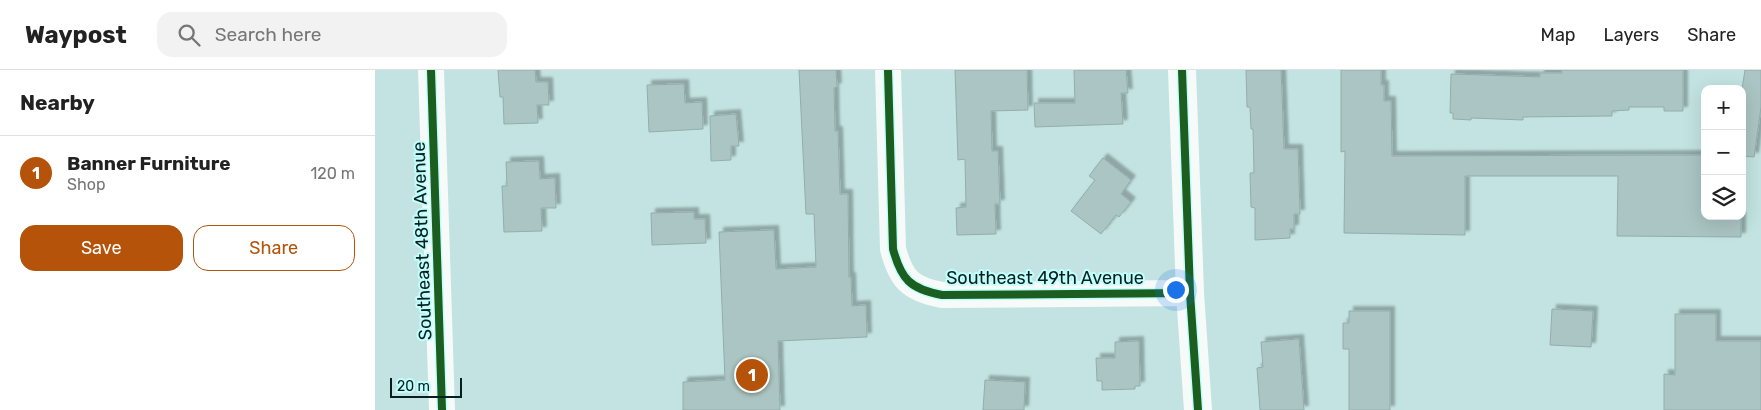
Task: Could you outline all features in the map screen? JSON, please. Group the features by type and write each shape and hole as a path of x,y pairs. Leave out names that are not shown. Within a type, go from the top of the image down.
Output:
{"main road":[{"path":"1182,70 1190,293 1198,410"}],"street":[{"name":"Southeast 48th Avenue","path":"431,70 442,410"},
{"name":"Southeast 49th Avenue","path":"888,70 893,248 897,266 907,281 925,292 942,295 1190,293"}],"building":[{"path":"498,70 535,70 536,82 548,82 549,105 537,105 538,123 504,124 503,97 500,97"},
{"path":"799,70 836,70 837,87 834,88 835,131 838,131 840,194 848,194 849,277 851,277 852,306 866,305 867,337 778,341 780,410 683,410 683,382 725,380 719,232 774,230 776,269 816,267 814,214 806,214"},
{"path":"955,70 1027,70 1028,110 991,111 992,151 998,151 1000,204 995,204 996,234 957,235 956,208 966,207 965,159 958,160"},
{"path":"1074,70 1126,70 1128,93 1121,93 1123,124 1035,127 1034,103 1075,103"},
{"path":"1246,70 1281,70 1284,149 1298,149 1300,214 1294,214 1294,229 1290,229 1290,238 1255,240 1255,208 1251,207 1250,173 1254,173 1253,129 1251,129 1250,107 1247,107"},
{"path":"1341,70 1381,70 1381,85 1384,85 1384,101 1391,101 1392,156 1701,155 1701,220 1741,220 1741,237 1617,236 1618,176 1465,176 1465,235 1344,233 1345,151 1341,152"},
{"path":"1562,70 1683,70 1683,111 1664,111 1664,107 1629,107 1629,110 1612,111 1612,116 1523,117 1523,120 1453,119 1453,113 1450,113 1451,74 1540,77 1540,73 1562,73"},
{"path":"1745,70 1761,70 1761,107 1754,157 1746,156 1746,85 1743,85"},
{"path":"684,84 685,103 702,102 703,129 649,132 647,85"},
{"path":"736,114 739,146 731,146 731,160 711,161 710,116"},
{"path":"1103,158 1131,180 1121,194 1131,202 1119,217 1116,215 1101,234 1071,211 1095,180 1089,176"},
{"path":"539,161 540,179 555,178 556,208 541,208 542,231 504,232 502,186 507,186 506,162"},
{"path":"694,212 694,219 705,219 706,243 652,245 651,213"},
{"path":"1552,309 1593,311 1591,347 1550,345"},
{"path":"1349,311 1390,311 1390,410 1349,410 1349,349 1343,349 1343,323 1349,323"},
{"path":"1675,314 1716,314 1716,341 1761,341 1761,410 1664,410 1664,374 1675,375"},
{"path":"1299,339 1304,410 1260,410 1257,368 1263,367 1261,342"},
{"path":"1139,341 1140,386 1135,386 1135,389 1102,390 1102,381 1097,381 1096,358 1115,358 1115,342"},
{"path":"985,380 1025,382 1024,410 983,410"}],"cycle path":[{"path":"431,70 442,410"},
{"path":"888,70 893,249 904,275 915,286 922,290 942,295 1190,293"},
{"path":"1182,70 1190,293 1198,410"}],"place":[{"name":"Banner Furniture","path":"752,375"}]}
